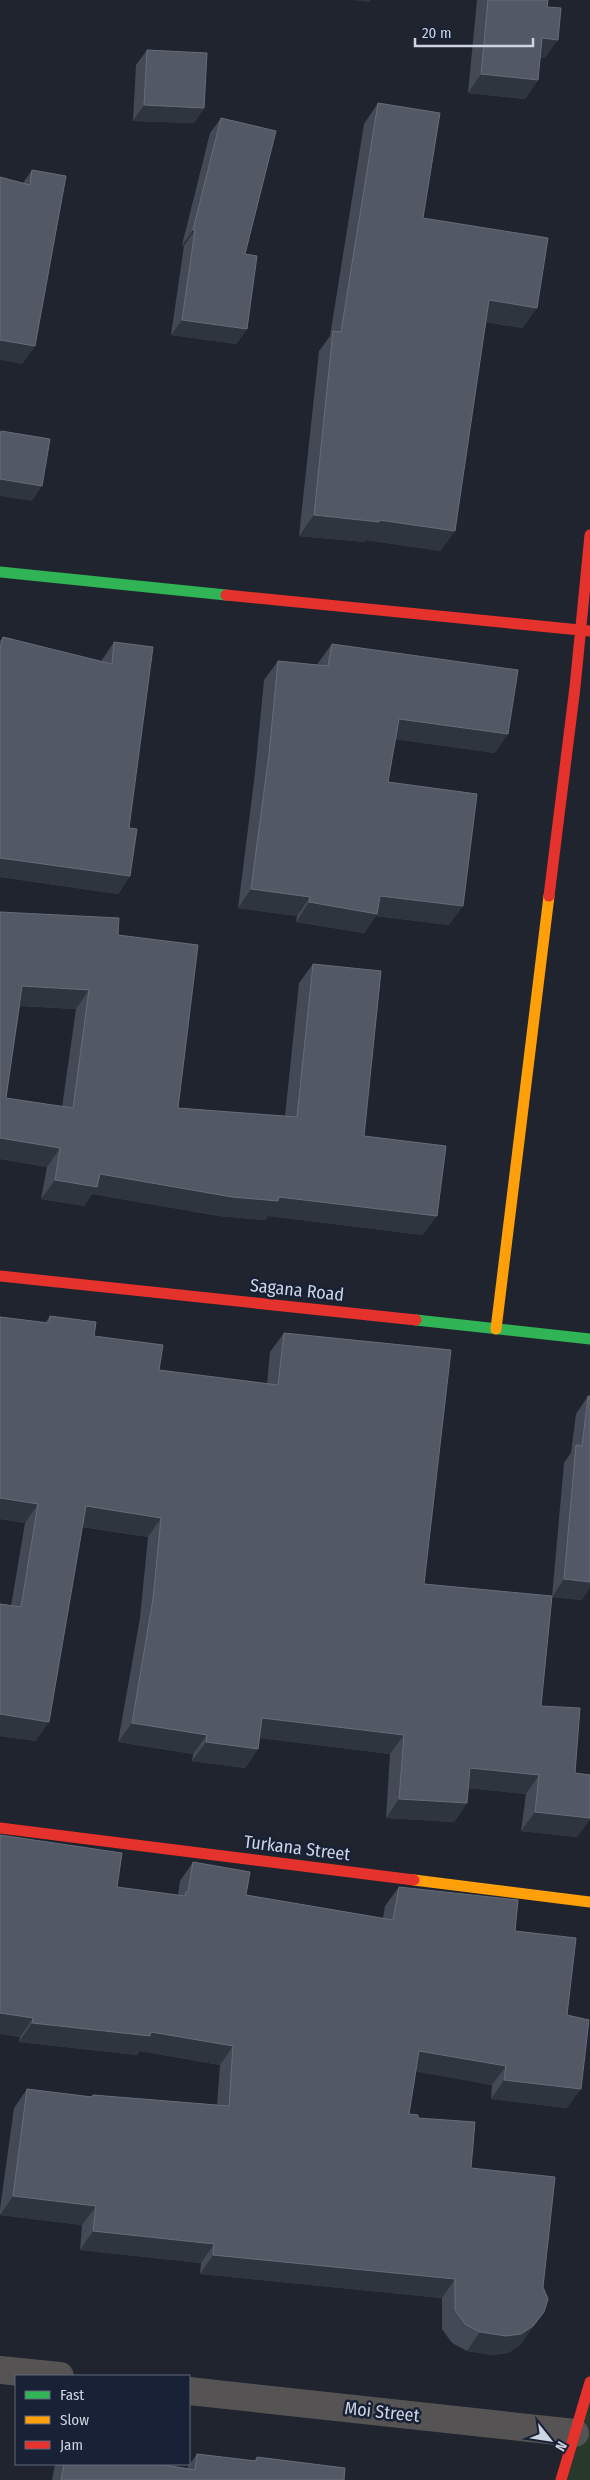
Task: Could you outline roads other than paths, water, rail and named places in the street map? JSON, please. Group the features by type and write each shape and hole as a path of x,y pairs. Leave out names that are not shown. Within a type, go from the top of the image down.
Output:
{"street":[{"path":"496,1329 586,630 590,535"},
{"path":"0,572 586,630"},
{"name":"Sagana Road","path":"0,1276 590,1339"},
{"name":"Turkana Street","path":"0,1828 590,1902"},
{"path":"0,2370 50,2375"},
{"path":"561,2480 590,2382"},
{"name":"Moi Street","path":"190,2391 575,2434"}]}
